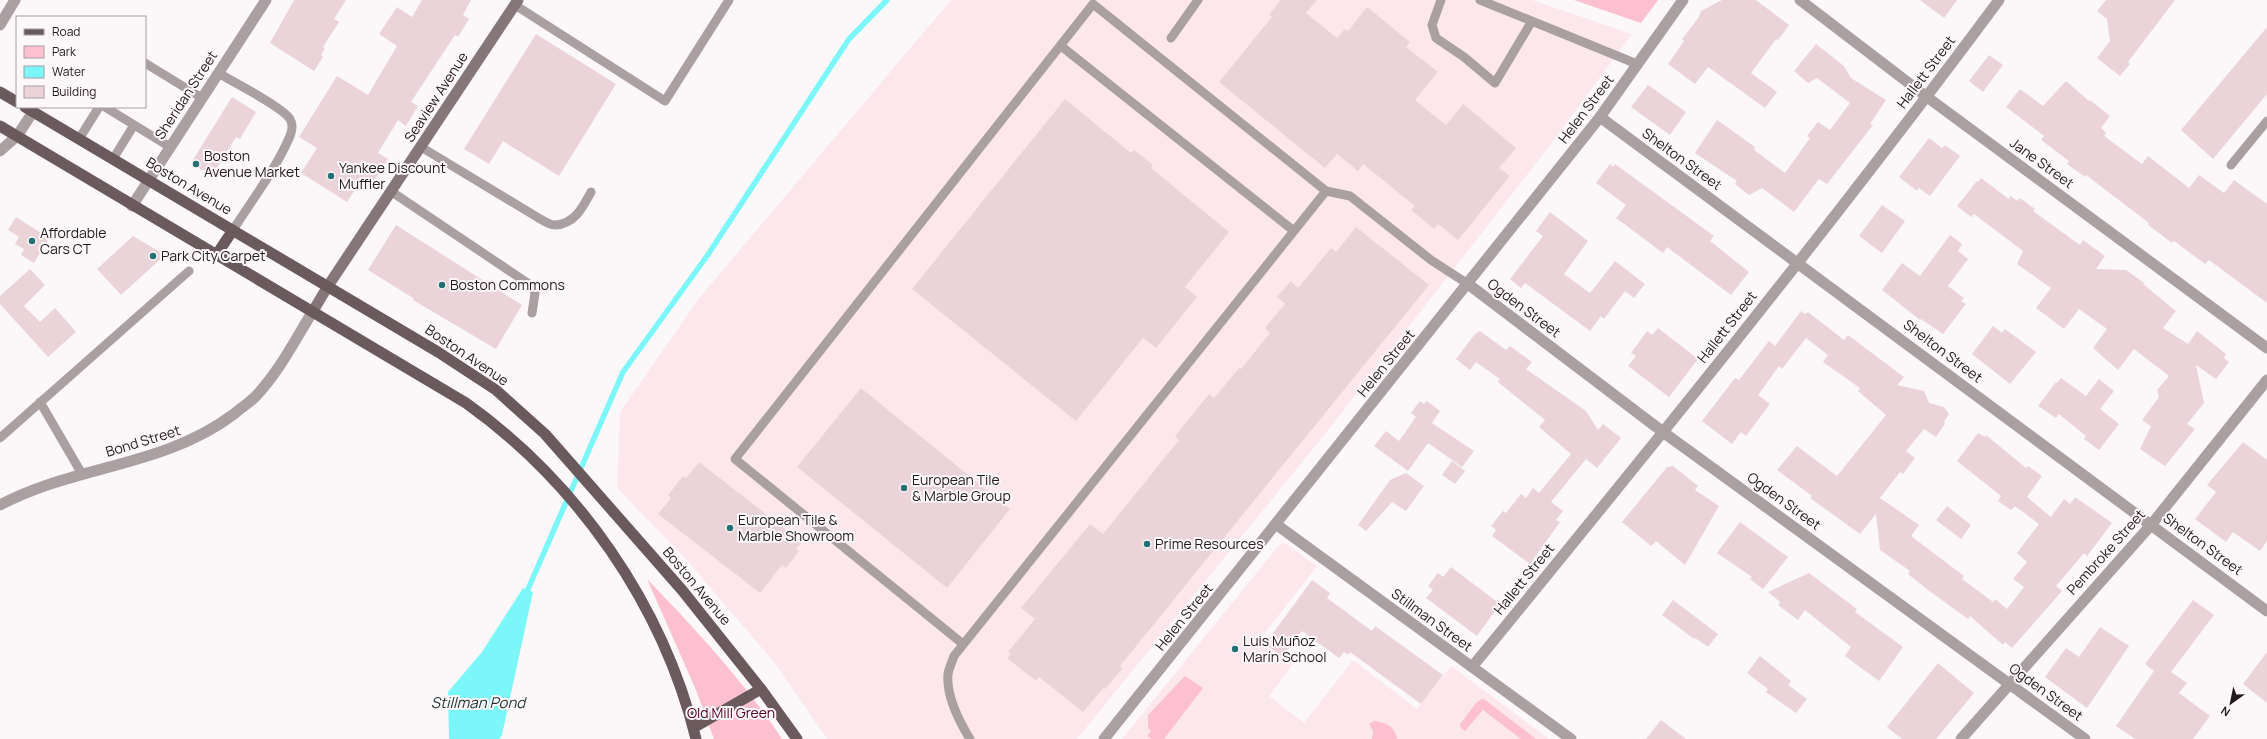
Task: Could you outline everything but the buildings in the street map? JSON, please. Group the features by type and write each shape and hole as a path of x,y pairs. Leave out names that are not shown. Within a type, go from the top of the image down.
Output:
{"main road":[{"name":"Seaview Avenue","path":"313,311 328,286 517,3"},
{"path":"0,92 16,101"},
{"name":"Boston Avenue","path":"32,109 468,370 496,390 544,434 682,590 761,689 798,739"},
{"path":"0,126 132,206 313,311 466,403 493,422 533,458 575,506 607,546 644,603 672,663 695,734 761,689"},
{"path":"217,254 233,230"}],"street":[{"path":"0,25 15,0"},
{"name":"Sheridan Street","path":"132,206 266,0"},
{"name":"Helen Street","path":"1104,739 1277,525 1600,117 1683,0"},
{"name":"Jane Street","path":"1800,0 1927,97 2267,348"},
{"name":"Hallett Street","path":"1472,668 1663,432 1927,97 1999,0"},
{"path":"0,151 17,136 32,109"},
{"name":"Shelton Street","path":"1600,117 2267,610"},
{"name":"Ogden Street","path":"1468,284 1663,432 2085,739"},
{"name":"Bond Street","path":"0,505 12,499 82,474 158,454 190,442 222,423 255,398 272,378 313,311"},
{"name":"Pembroke Street","path":"1961,739 2151,524 2267,380"},
{"name":"Stillman Street","path":"1277,525 1571,739"}],"lane":[{"path":"517,3 665,101 729,0"},
{"path":"1171,38 1198,0"},
{"path":"1441,0 1432,25 1436,38 1464,57 1495,83 1532,21"},
{"path":"1480,0 1637,64"},
{"path":"963,644 735,459 1094,4 1326,191 1350,196 1431,260 1468,284"},
{"path":"1060,46 1294,231"},
{"path":"146,64 202,98"},
{"path":"218,73 281,111 290,118 293,126 290,136 272,168 233,230"},
{"path":"80,139 98,108"},
{"path":"107,108 170,147"},
{"path":"2231,164 2267,121"},
{"path":"114,159 134,125"},
{"path":"421,147 537,217 554,225 571,220 581,210 591,192"},
{"path":"970,739 959,721 950,691 948,674 954,656 1326,191"},
{"path":"392,192 532,286 535,293 532,313"},
{"path":"0,438 189,271"},
{"path":"40,402 82,474"}],"shaded area":[{"path":"951,0 1532,0 1632,34 1548,148 1325,434 1077,739 827,739 775,663 685,558 617,488 620,412 700,297"},
{"name":"Luis Muñoz Marín School","path":"1285,543 1317,566 1261,638 1294,663 1269,696 1304,723 1353,660 1417,709 1451,666 1549,739 1122,739 1279,545"}],"green space":[{"path":"1574,0 1658,0 1641,23"},
{"name":"Old Mill Green","path":"647,579 701,636 735,676 782,739 714,739 696,690"},
{"path":"1185,676 1203,688 1164,739 1152,739 1147,736 1151,731 1148,728 1148,715"},
{"path":"1482,699 1536,739 1521,739 1483,710 1465,731 1461,728 1460,724 1477,702"},
{"path":"1374,721 1382,722 1392,728 1397,739 1372,739 1373,731 1369,724"}],"water":[{"name":"Stillman Pond","path":"523,588 533,592 502,735 499,739 449,739 448,692 482,652"}],"waterway":[{"path":"525,596 623,372 707,256 849,39 887,0"}],"place":[{"name":"Boston Avenue Market","path":"196,164"},
{"name":"Yankee Discount Muffler","path":"331,176"},
{"name":"Affordable Cars CT","path":"32,241"},
{"name":"Park City Carpet","path":"153,256"},
{"name":"Boston Commons","path":"442,285"},
{"name":"European Tile & Marble Group","path":"904,488"},
{"name":"European Tile & Marble Showroom","path":"730,528"},
{"name":"Prime Resources","path":"1147,544"},
{"name":"Luis Muñoz Marín School","path":"1235,649"}]}
